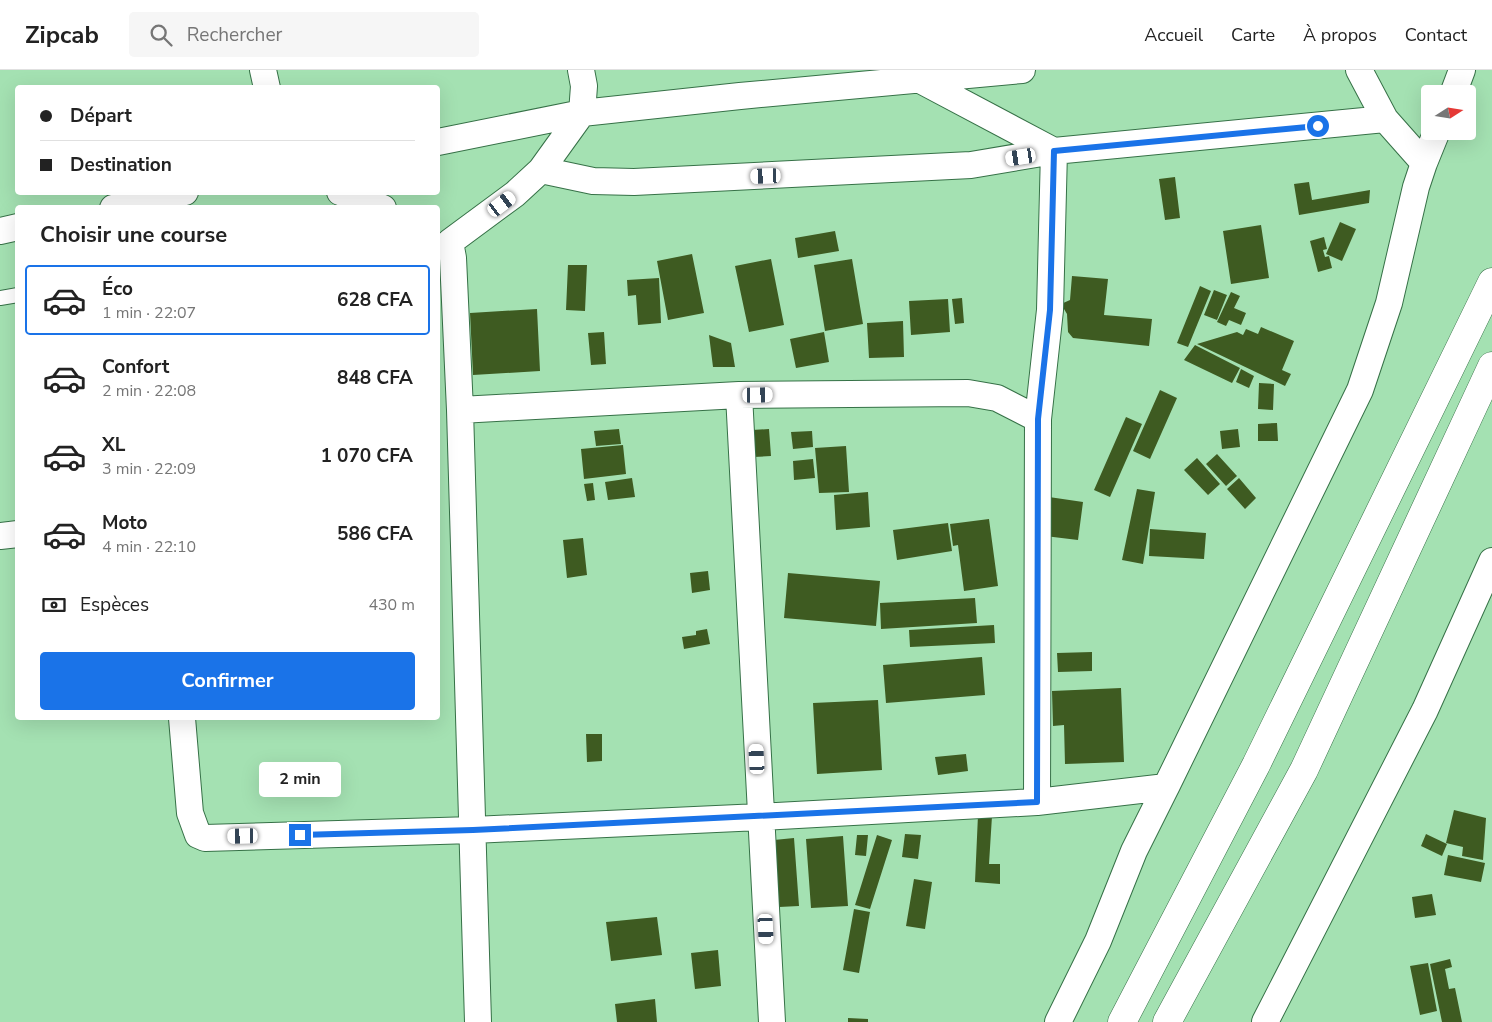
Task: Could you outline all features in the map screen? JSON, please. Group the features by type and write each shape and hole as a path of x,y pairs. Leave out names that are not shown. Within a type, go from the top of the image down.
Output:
{"main road":[{"path":"1122,1022 1256,765 1492,282"},
{"path":"1167,1022 1304,770 1492,366"}],"street":[{"path":"263,70 266,85"},
{"path":"478,1022 460,410 453,258 442,238 515,194 541,170 582,114 584,86 581,70"},
{"path":"440,142 582,114 740,96 922,81 1022,70"},
{"path":"1359,70 1385,119 1424,163"},
{"path":"1456,85 1462,70"},
{"path":"922,81 1054,151"},
{"path":"541,170 593,181 634,182 971,165 1054,151 1385,119"},
{"path":"1058,1022 1098,942 1134,851 1360,390 1388,303 1416,187 1433,140"},
{"path":"1037,802 1038,419 1050,310 1054,151"},
{"path":"133,205 173,195"},
{"path":"348,195 375,205"},
{"path":"0,231 15,228"},
{"path":"460,410 739,395 975,393 997,398 1038,419"},
{"path":"739,395 772,1022"},
{"path":"0,536 15,534"},
{"path":"1265,1022 1425,710 1492,561"},
{"path":"182,720 190,813 198,835 205,838 473,830 760,817 1037,802 1166,787"}],"lane":[{"path":"0,298 15,296"}],"building":[{"path":"1175,177 1180,218 1165,220 1159,179"},
{"path":"1309,182 1312,200 1370,190 1369,203 1299,215 1294,184"},
{"path":"1340,222 1356,229 1342,261 1326,254"},
{"path":"1261,225 1269,278 1231,284 1223,231"},
{"path":"835,231 839,251 798,258 795,238"},
{"path":"1324,237 1327,249 1323,250 1325,257 1329,256 1332,268 1318,272 1310,241"},
{"path":"692,254 704,313 668,320 657,261"},
{"path":"771,259 784,325 749,332 735,266"},
{"path":"852,259 863,324 825,331 814,265"},
{"path":"568,265 587,265 585,311 566,310"},
{"path":"1072,276 1108,279 1104,315 1152,319 1149,346 1073,338 1068,332 1067,314 1061,304 1070,300"},
{"path":"659,278 661,323 638,325 636,295 628,296 627,280"},
{"path":"1200,286 1211,291 1188,347 1177,343"},
{"path":"1214,290 1227,295 1217,320 1204,315"},
{"path":"1231,292 1240,296 1234,308 1246,313 1241,325 1229,320 1226,326 1217,322"},
{"path":"962,298 964,323 955,324 952,299"},
{"path":"948,299 950,332 911,335 909,301"},
{"path":"537,309 540,371 473,375 470,313"},
{"path":"903,321 904,357 869,358 867,323"},
{"path":"1261,327 1294,341 1282,370 1291,374 1285,386 1197,344 1237,332 1243,335 1246,329 1258,334"},
{"path":"604,332 606,364 591,365 588,333"},
{"path":"824,332 829,362 796,368 790,339"},
{"path":"709,335 731,343 735,367 713,367"},
{"path":"1195,345 1240,368 1232,383 1184,360"},
{"path":"1241,369 1254,376 1249,388 1236,382"},
{"path":"1259,383 1274,384 1273,410 1258,409"},
{"path":"1160,390 1177,398 1150,459 1133,451"},
{"path":"1126,417 1142,424 1110,497 1094,490"},
{"path":"1277,423 1278,441 1258,441 1258,424"},
{"path":"619,429 621,444 596,446 594,431"},
{"path":"769,429 771,456 754,457 752,430"},
{"path":"1238,429 1240,447 1222,449 1220,431"},
{"path":"812,431 813,447 793,449 791,432"},
{"path":"623,445 626,474 584,479 581,449"},
{"path":"846,446 849,492 819,493 815,448"},
{"path":"1217,454 1237,476 1226,486 1206,464"},
{"path":"1197,458 1220,484 1208,495 1184,470"},
{"path":"813,459 815,478 794,480 793,461"},
{"path":"632,478 635,497 608,500 605,482"},
{"path":"1239,478 1256,498 1245,509 1227,489"},
{"path":"593,483 595,500 587,501 584,484"},
{"path":"1137,489 1155,492 1143,564 1122,560"},
{"path":"868,492 870,527 836,530 834,495"},
{"path":"1049,497 1083,502 1078,540 1045,536"},
{"path":"989,519 998,586 964,591 958,545 953,546 950,524"},
{"path":"948,523 952,551 897,560 893,530"},
{"path":"1150,529 1206,533 1204,559 1149,556"},
{"path":"583,538 587,575 567,578 563,540"},
{"path":"708,571 710,590 692,593 690,573"},
{"path":"788,573 880,581 876,626 784,618"},
{"path":"975,598 977,623 881,629 880,603"},
{"path":"994,625 995,643 910,647 909,630"},
{"path":"707,629 710,644 684,649 682,637 696,635 696,631"},
{"path":"1092,652 1092,671 1058,672 1057,653"},
{"path":"982,657 985,695 886,703 883,665"},
{"path":"1121,688 1124,762 1065,764 1064,725 1053,726 1052,691"},
{"path":"878,700 882,770 817,774 813,703"},
{"path":"586,734 602,734 602,761 587,762"},
{"path":"966,754 968,771 938,775 935,757"},
{"path":"1454,810 1486,818 1483,860 1462,856 1463,847 1446,843"},
{"path":"978,815 992,816 989,864 1000,864 1000,884 975,882"},
{"path":"905,834 921,835 918,859 902,857"},
{"path":"1426,834 1447,844 1442,856 1421,846"},
{"path":"857,835 868,835 866,856 855,855"},
{"path":"877,835 892,840 870,909 855,905"},
{"path":"843,836 848,906 811,908 806,839"},
{"path":"794,838 799,906 779,907 774,840"},
{"path":"1448,855 1485,863 1481,882 1444,875"},
{"path":"914,879 932,882 925,929 906,926"},
{"path":"1432,894 1436,915 1415,918 1412,897"},
{"path":"854,909 870,912 859,973 843,970"},
{"path":"657,917 662,955 611,961 606,922"},
{"path":"718,950 721,986 695,989 691,953"},
{"path":"1450,959 1452,967 1445,969 1449,989 1455,988 1462,1022 1442,1022 1430,964"},
{"path":"1428,963 1437,1011 1420,1015 1410,966"},
{"path":"655,999 657,1022 617,1022 615,1004"},
{"path":"848,1018 868,1019 868,1022 848,1022"}],"route":[{"path":"300,835 473,830 1037,802 1038,419 1050,310 1054,151 1318,126"}]}
